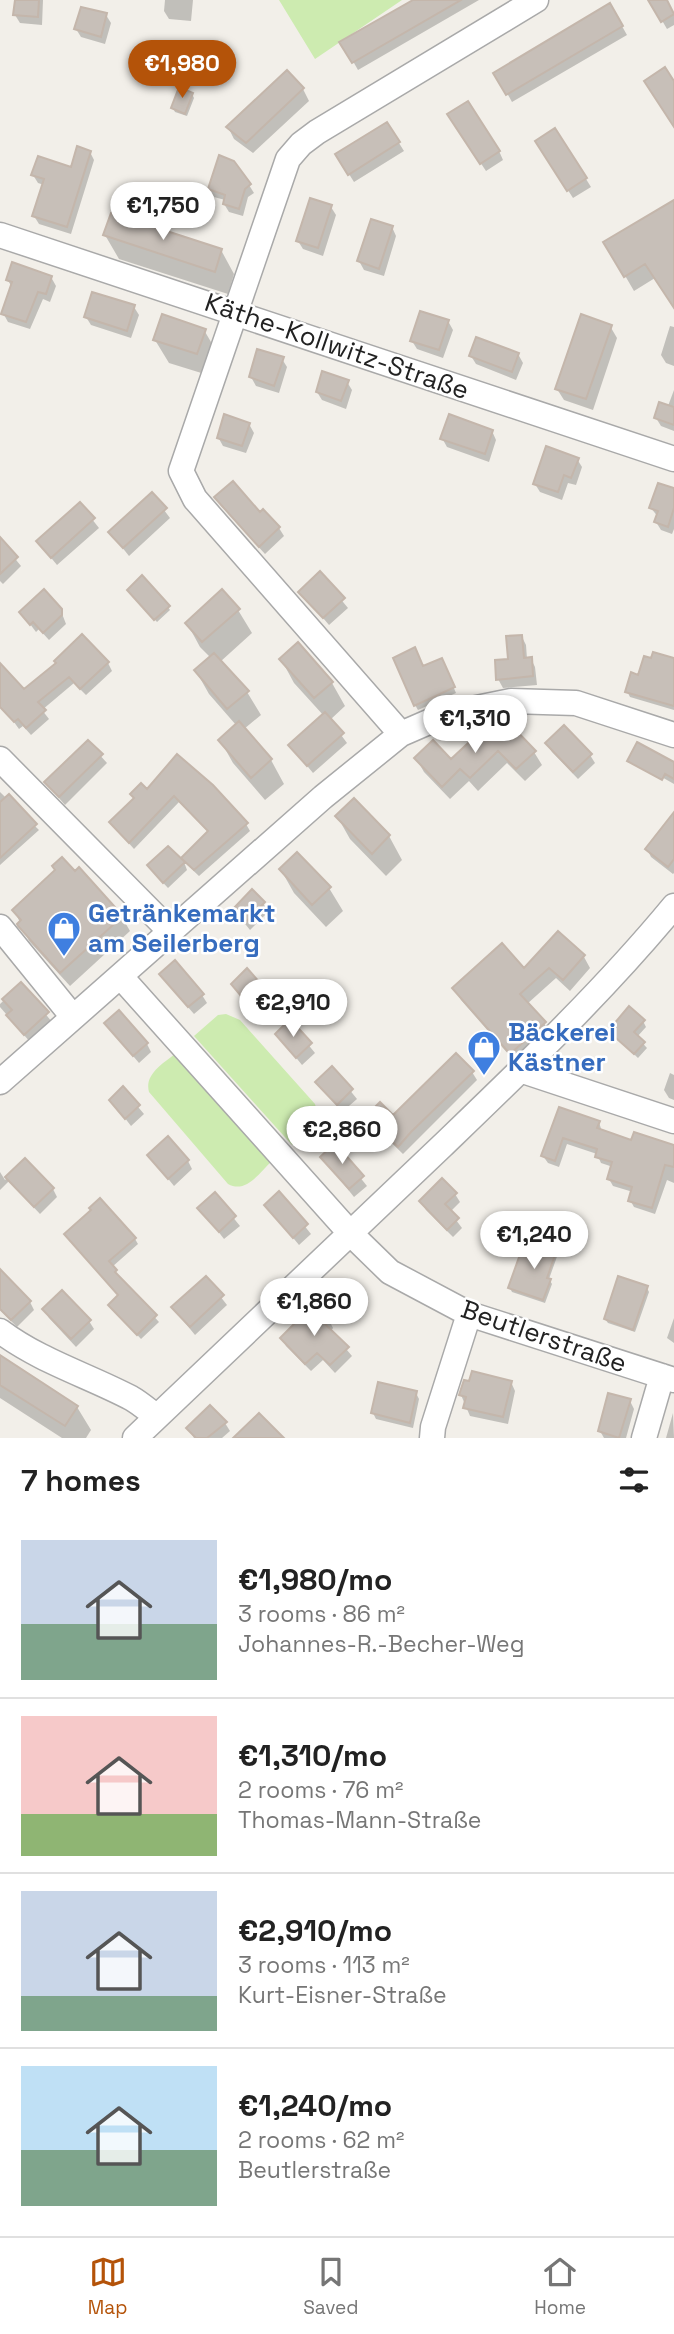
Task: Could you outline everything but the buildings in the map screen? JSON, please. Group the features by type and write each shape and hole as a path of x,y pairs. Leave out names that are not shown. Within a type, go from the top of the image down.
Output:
{"street":[{"path":"401,734 195,499 181,471 288,159 301,144 348,112 536,0"},
{"name":"Käthe-Kollwitz-Straße","path":"0,234 674,459"},
{"path":"0,1082 323,797 401,734 447,714 511,701 576,704 674,735"},
{"path":"0,759 172,932"},
{"path":"135,1438 520,1070 631,958 674,906"},
{"path":"0,927 73,1017"},
{"name":"Beutlerstraße","path":"121,976 351,1234 390,1272 468,1314 668,1378"},
{"path":"520,1070 674,1121"},
{"path":"432,1438 433,1427 468,1314"},
{"path":"0,1331 13,1341 78,1375 132,1398 157,1417"},
{"path":"644,1438 668,1378"}],"green space":[{"path":"279,0 402,0 315,59"},
{"path":"226,1014 240,1020 315,1104 318,1115 314,1123 292,1145 194,1036 218,1015"},
{"path":"176,1053 272,1161 246,1184 228,1184 149,1092 152,1074"}],"place":[{"name":"Getränkemarkt am Seilerberg","path":"64,958"},
{"name":"Bäckerei Kästner","path":"484,1077"}]}
